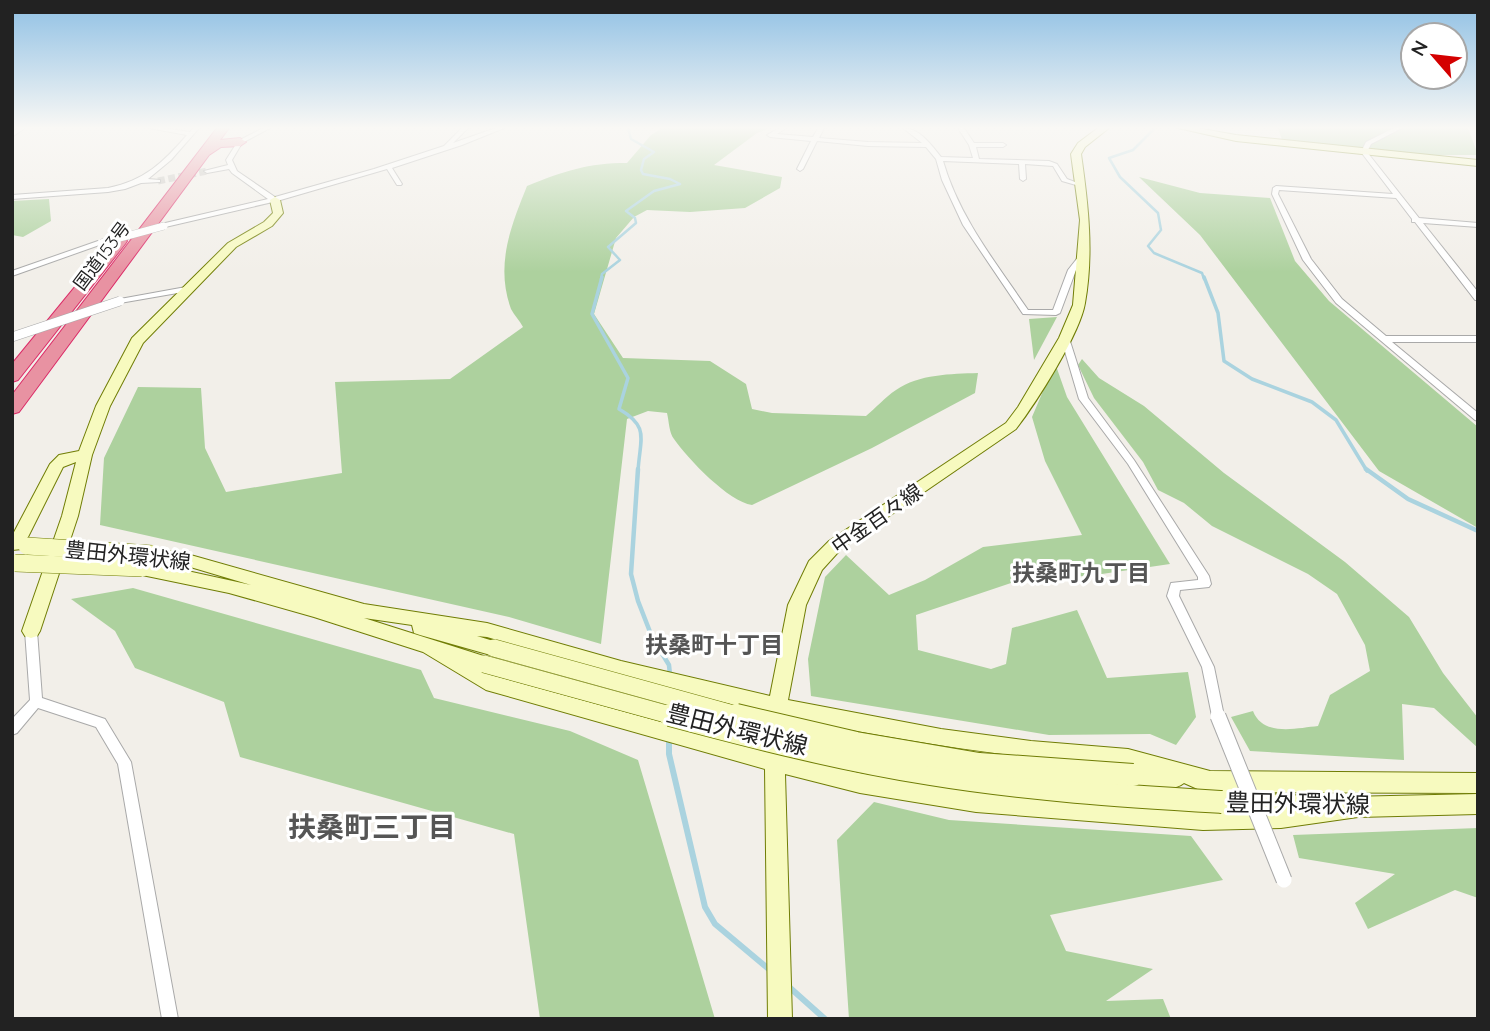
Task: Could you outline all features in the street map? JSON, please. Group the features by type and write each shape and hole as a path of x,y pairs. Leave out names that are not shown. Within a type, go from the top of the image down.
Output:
{"highway":[{"name":"国道153号","path":"12,376 165,176"},
{"name":"国道153号","path":"12,408 185,176"}],"street":[{"path":"140,181 146,176"},
{"path":"12,729 36,702 31,631 70,516 85,455 103,406 137,341 232,245 273,220 278,213 275,200 242,176"},
{"path":"12,274 101,243 360,176"},
{"path":"394,176 399,184"},
{"path":"944,176 967,225 1026,312 1056,313 1072,271 1083,258"},
{"path":"1062,176 1064,180 1081,186"},
{"name":"中金百々線","path":"780,1019 775,786 777,706 797,605 816,566 835,545 992,441 1011,425 1024,409 1065,338 1079,304 1085,220 1079,176"},
{"path":"1383,176 1476,295"},
{"path":"12,197 34,193 107,190 140,181 158,181"},
{"path":"1398,196 1276,188 1275,194 1307,260 1339,301 1478,418"},
{"path":"1415,220 1478,225"},
{"path":"12,337 120,301 186,289"},
{"path":"1065,338 1083,399 1131,462 1203,576 1205,584 1175,586 1173,597 1208,667 1218,716 1284,880"},
{"path":"1383,338 1478,339"},
{"path":"18,545 57,464 64,459 85,455"},
{"name":"豊田外環状線","path":"18,545 147,561 177,573 430,647 489,656 803,730 981,765 1213,782 1478,783"},
{"name":"豊田外環状線","path":"14,563 187,560 360,610 489,656 695,720 888,767 1034,788 1222,803 1355,807 1478,804"},
{"path":"360,610 487,630 621,669 777,706 941,738 1031,750 1128,758 1213,782"},
{"path":"430,647 486,682 777,763 860,783 976,802 1203,820 1268,818 1355,807"},
{"path":"36,702 100,723 124,762 170,1019"}],"green space":[{"path":"553,176 782,177 780,188 745,208 690,212 647,210 634,217 616,238 594,314 623,358 710,361 746,384 752,409 772,413 866,416 905,385 946,375 978,373 975,393 872,448 752,505 721,488 689,457 672,436 667,413 648,411 627,419 601,644 509,617 100,525 104,458 138,387 201,388 205,448 226,492 342,473 335,382 450,379 523,327 511,309 504,277 507,246 527,186"},
{"path":"1139,177 1200,193 1270,198 1295,261 1329,301 1478,427 1478,528 1379,471 1200,235"},
{"path":"49,199 51,221 23,237 12,235 12,201"},
{"path":"1057,317 1034,360 1029,319"},
{"path":"1082,359 1099,378 1144,406 1224,473 1345,562 1409,617 1443,673 1478,718 1478,748 1434,708 1402,704 1404,760 1250,751 1231,717 1253,711 1264,725 1272,728 1318,726 1330,695 1370,671 1365,645 1337,594 1308,574 1212,526 1184,503 1158,490 1143,462 1094,398 1078,365"},
{"path":"1055,363 1067,397 1170,564 1095,575 1014,582 916,615 918,650 991,669 1006,664 1012,628 1077,610 1107,678 1188,672 1196,717 1176,745 1150,734 1049,735 811,696 808,659 825,577 846,555 889,595 925,580 983,547 1082,535 1045,461 1032,417"},
{"path":"133,588 421,670 434,698 570,731 638,760 715,1019 540,1019 514,834 240,757 224,702 135,668 115,631 71,599"},
{"path":"874,802 949,820 1191,836 1223,880 1050,915 1066,951 1153,969 1106,1001 1163,999 1171,1019 849,1019 837,840"},
{"path":"1478,828 1478,898 1455,890 1368,929 1355,903 1395,874 1299,858 1293,835"}],"waterway":[{"path":"601,279 602,274 620,260 608,247 636,223 635,218 626,211 654,191 680,184 654,176"},
{"path":"1119,176 1158,213 1161,230 1148,246 1154,253 1202,273 1204,279"},
{"path":"602,277 592,314 628,378 619,409 629,415 641,434 638,471"},
{"path":"1204,277 1218,313 1224,361 1252,379 1312,402 1336,420 1367,471"},
{"path":"638,469 631,574 638,601 652,637 669,665 670,675"},
{"path":"1366,469 1408,499 1478,531"},
{"path":"669,736 669,754 705,907 715,924 771,971"},
{"path":"788,986 825,1019"}],"tunnel":[{"path":"158,181 182,176"}],"district":[{"name":"扶桑町九丁目","path":"1081,573"},
{"name":"扶桑町十丁目","path":"714,645"},
{"name":"扶桑町三丁目","path":"372,827"}]}
